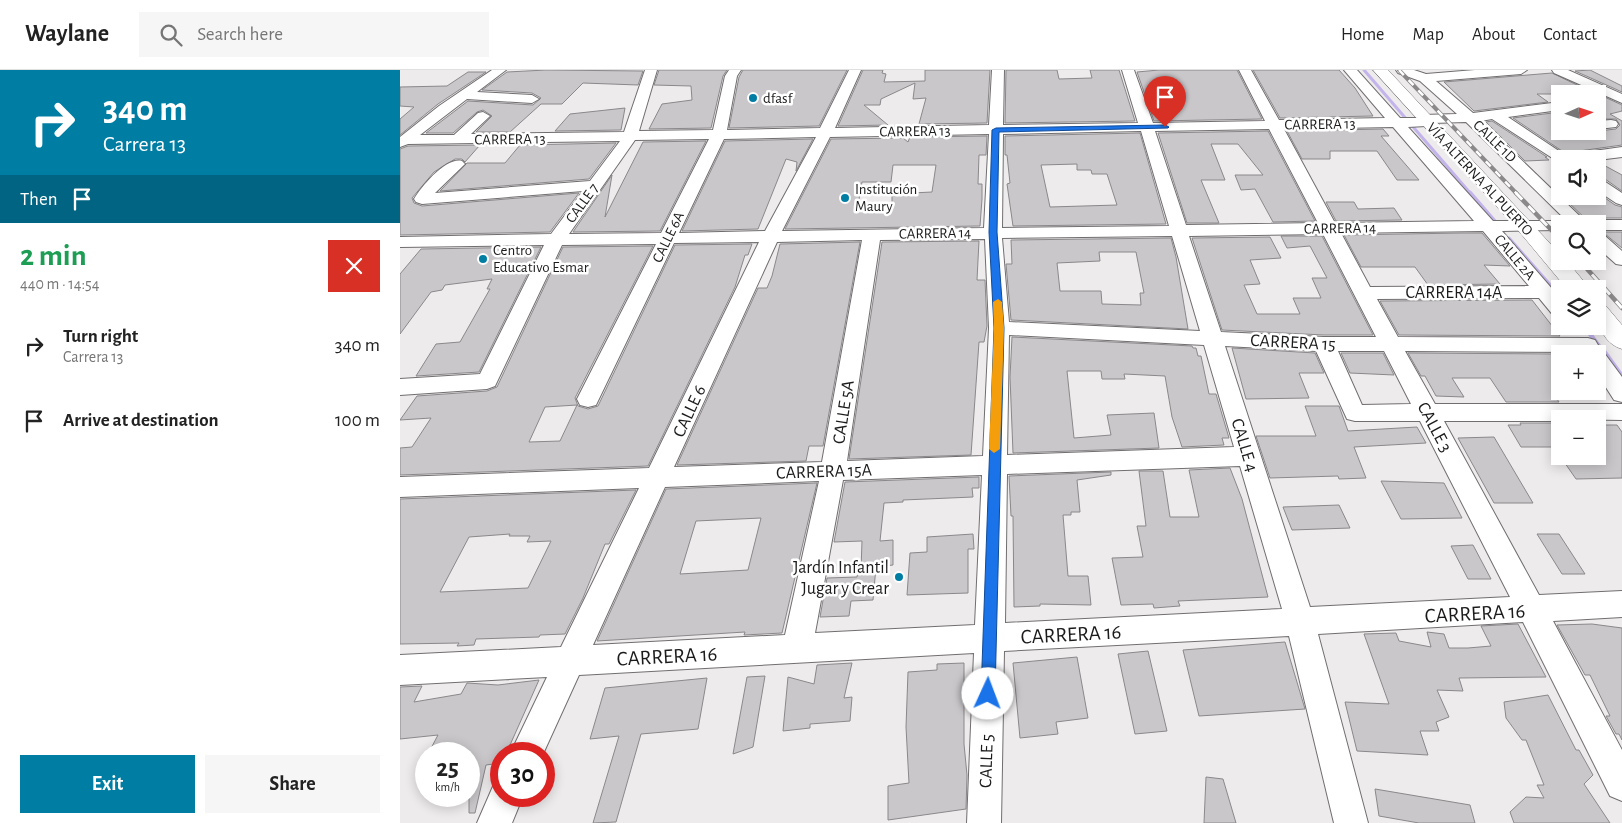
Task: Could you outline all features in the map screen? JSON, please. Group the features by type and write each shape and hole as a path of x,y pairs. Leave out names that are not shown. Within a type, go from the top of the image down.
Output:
{"main road":[{"name":"VÍA ALTERNA AL PUERTO","path":"1380,70 1412,122 1524,225 1571,280"},
{"path":"1606,321 1622,341"}],"street":[{"path":"402,142 500,70"},
{"name":"CALLE 7","path":"487,381 555,241 630,137 651,70"},
{"name":"CALLE 6A","path":"588,399 719,134 731,76 735,70"},
{"name":"CALLE 6","path":"531,742 568,661 658,477 771,236 825,133 855,70"},
{"name":"CALLE 5","path":"984,823 999,328 993,232 998,70"},
{"name":"CALLE 4","path":"1128,70 1300,622 1351,823"},
{"name":"CALLE 3","path":"1245,70 1428,413 1622,784"},
{"name":"CALLE 2A","path":"1350,70 1412,122 1408,134 1496,226 1551,300"},
{"name":"CALLE 1D","path":"1402,70 1424,78 1470,118 1571,215"},
{"path":"1424,78 1521,70"},
{"path":"1558,70 1592,85"},
{"path":"1606,85 1622,82"},
{"path":"1606,91 1622,99"},
{"path":"465,95 532,99"},
{"name":"CARRERA 13","path":"402,142 719,134 1412,122 1470,118 1551,107"},
{"path":"1539,109 1551,116"},
{"name":"CALLE 1D","path":"1495,115 1551,152"},
{"path":"457,140 483,116"},
{"path":"1606,154 1622,152"},
{"path":"457,164 435,183 422,199 595,185"},
{"path":"1606,189 1622,200"},
{"name":"CARRERA 14","path":"400,242 1551,225"},
{"path":"1606,225 1622,225"},
{"name":"CALLE 5A","path":"797,649 833,471 872,234"},
{"path":"1606,246 1622,260"},
{"name":"CARRERA 14A","path":"1363,292 1544,292"},
{"name":"CARRERA 15","path":"999,328 1324,344 1551,352"},
{"path":"1579,335 1587,345"},
{"path":"1324,344 1354,413 1622,412"},
{"path":"1606,371 1622,394"},
{"path":"400,387 487,381"},
{"name":"CARRERA 15A","path":"400,487 1248,456"},
{"name":"CARRERA 16","path":"400,670 1622,604"},
{"path":"494,823 501,807"}],"building":[{"path":"546,70 643,71 638,85 583,83 562,104 541,104 510,132 476,132 492,116 483,110 477,112 453,133 426,133 468,101 533,105 541,98 532,93 482,90 507,72"},
{"path":"659,70 727,70 723,76 711,128 649,129 662,104 692,100 691,86 654,85"},
{"path":"743,70 847,70 819,126 729,128 739,77"},
{"path":"863,70 883,70 882,73 886,74 884,82 925,81 925,70 990,70 987,123 919,124 926,98 913,99 915,83 881,99 880,105 864,105 888,125 838,126"},
{"path":"1006,70 1057,70 1059,79 1092,78 1090,70 1119,70 1135,121 1005,123"},
{"path":"1159,70 1237,70 1262,119 1154,121 1137,72"},
{"path":"1253,70 1339,70 1355,88 1373,116 1280,118"},
{"path":"1590,70 1622,86 1622,92 1575,71"},
{"path":"468,72 486,72 438,104 400,135 400,119 414,107 400,106 400,87 447,86"},
{"path":"1552,73 1577,85 1551,85 1551,94 1537,94 1548,102 1474,111 1444,82"},
{"path":"1606,98 1622,105 1622,111 1610,114 1622,121 1622,145 1586,150 1561,150 1513,118 1551,113 1551,140 1606,140 1606,130 1616,129 1620,125 1616,119 1606,119"},
{"path":"625,108 621,130 555,131 570,114"},
{"path":"1492,121 1549,160 1525,161 1486,122"},
{"path":"1383,129 1389,136 1381,136 1419,180 1397,180 1377,151 1330,151 1330,159 1302,159 1287,131"},
{"path":"1268,131 1315,221 1273,222 1255,189 1241,190 1235,175 1263,175 1238,144 1211,144 1225,180 1201,180 1219,223 1187,223 1158,133"},
{"path":"1140,133 1166,224 1013,226 1007,184 1010,183 1007,155 1005,155 1005,136","holes":["1077,164 1077,170 1091,170 1092,174 1107,174 1117,205 1050,207 1041,165"]},
{"path":"987,136 986,155 979,155 978,184 982,184 980,226 785,229 831,139 903,138 908,142 910,137","holes":["893,165 936,165 932,192 892,194 892,210 857,211 862,182 891,182"]},
{"path":"813,139 796,171 797,162 786,159 758,229 682,231 725,141"},
{"path":"706,141 660,231 573,232 612,175 605,217 643,142"},
{"path":"616,143 589,179 440,191 467,163 505,163 520,145"},
{"path":"480,145 465,162 462,159 455,159 434,172 412,198 414,203 422,206 579,193 550,232 400,235 400,149 408,146"},
{"path":"1606,166 1622,175 1622,191 1606,180"},
{"path":"1606,199 1622,207 1622,218 1606,218 1606,215 1582,215 1571,205 1606,205"},
{"path":"1326,202 1354,202 1358,209 1394,208 1402,220 1336,221"},
{"path":"1606,232 1622,232 1622,248 1606,235"},
{"path":"1482,233 1510,266 1484,265 1500,284 1428,285 1415,267 1361,267 1344,235"},
{"path":"1281,236 1322,236 1373,335 1324,335 1222,330 1192,238 1270,237 1281,258 1250,260 1260,284 1244,285 1257,314 1300,314 1293,298 1321,298 1312,278 1327,278 1310,246 1287,248"},
{"path":"1171,238 1188,329 1011,320 1006,264 1012,264 1011,240","holes":["1099,252 1136,252 1144,293 1140,293 1141,305 1102,304 1101,291 1060,291 1057,263 1100,261"]},
{"path":"979,241 977,280 985,280 987,326 984,342 979,342 971,455 849,459 882,242"},
{"path":"860,242 823,446 809,446 806,461 677,465 758,288 767,288 780,244"},
{"path":"752,244 748,255 745,255 735,287 648,466 400,475 400,448 412,447 431,418 400,420 417,396 487,391 497,387 563,247 653,246 575,398 578,406 588,409 598,406 675,245","holes":["577,405 560,441 529,442 545,407"]},
{"path":"541,247 479,372 416,376 436,344 460,342 490,289 487,289 492,279 445,285 442,290 431,292 400,334 400,274 421,249"},
{"path":"1532,300 1551,324 1551,335 1560,336 1399,335 1380,301"},
{"path":"1012,337 1192,346 1196,348 1198,356 1201,356 1209,394 1216,394 1229,438 1222,438 1224,445 1182,447 1172,417 1165,376 1124,374 1125,379 1102,379 1101,371 1067,371 1074,438 1111,435 1107,415 1154,413 1159,448 1013,453 1010,377"},
{"path":"1232,348 1315,353 1324,373 1299,373 1309,398 1246,399"},
{"path":"1341,353 1383,353 1394,375 1350,373"},
{"path":"1408,353 1551,354 1551,400 1558,400 1559,402 1506,402 1490,378 1452,378 1464,397 1436,396 1425,376 1421,376"},
{"path":"1305,406 1339,406 1348,431 1417,427 1426,443 1354,447 1366,478 1339,479 1338,476 1270,478 1256,436 1316,436"},
{"path":"1520,423 1551,423 1551,447 1521,447 1508,425 1521,425"},
{"path":"1606,425 1617,425 1622,432 1622,478 1576,479 1566,465 1606,465"},
{"path":"1494,437 1533,503 1494,503 1458,438"},
{"path":"1230,468 1242,499 1268,597 1178,601 1180,606 1154,608 1153,604 1121,605 1112,558 1143,557 1137,526 1146,526 1139,471 1163,471 1170,517 1199,517 1189,470"},
{"path":"1111,472 1111,475 1077,480 1080,512 1071,512 1071,515 1063,515 1068,576 1088,576 1091,605 1040,604 1040,606 1014,607 1013,516 1011,516 1009,476"},
{"path":"979,477 979,488 972,488 973,497 903,500 903,502 884,503 880,541 893,540 893,565 876,567 873,600 851,601 849,616 820,617 827,578 857,577 858,570 861,570 862,541 834,542 845,482"},
{"path":"1381,481 1444,483 1462,518 1401,519"},
{"path":"817,483 782,633 744,635 745,632 597,641 666,489","holes":["761,518 748,570 680,574 696,521"]},
{"path":"636,490 609,544 605,544 583,598 565,634 540,635 539,637 476,639 474,645 457,646 459,643 400,644 400,499","holes":["510,534 509,536 530,536 527,542 551,541 528,588 440,592 469,537"]},
{"path":"1339,505 1350,528 1292,530 1283,507"},
{"path":"973,534 974,549 968,549 968,593 907,595 910,553 927,552 927,537"},
{"path":"1537,534 1559,534 1585,574 1562,574"},
{"path":"1473,545 1491,579 1468,579 1451,546"},
{"path":"1518,624 1546,677 1459,678 1463,691 1437,690 1449,717 1436,722 1439,731 1420,731 1428,755 1357,751 1345,702 1389,704 1364,634 1396,633 1399,641 1431,647 1427,632 1444,634 1449,648 1468,648 1491,646 1481,626"},
{"path":"1592,624 1622,628 1622,740 1619,734 1616,734 1606,716 1610,716 1590,675 1585,675 1557,625"},
{"path":"1285,642 1305,709 1199,716 1183,650"},
{"path":"1148,651 1167,731 1135,734 1118,654"},
{"path":"1077,657 1088,718 1056,722 1058,734 1020,738 1013,663"},
{"path":"852,663 844,698 852,697 850,721 810,724 810,728 783,731 788,677 814,684 817,665"},
{"path":"964,663 966,809 888,820 888,786 909,783 906,727 908,672 937,670 937,664"},
{"path":"765,676 753,747 733,754 747,677"},
{"path":"707,678 698,729 641,734 616,822 593,823 619,736 590,739 605,688"},
{"path":"539,680 511,742 490,742 490,764 486,765 480,791 480,742 434,742 438,735 400,739 400,687 422,686 414,702 461,694 467,683 498,685"},
{"path":"1548,695 1576,750 1579,750 1593,775 1584,784 1610,823 1514,823 1510,812 1526,797 1544,798 1537,785 1544,785 1526,740 1522,740 1506,718 1504,702"},
{"path":"1206,777 1223,779 1236,823 1204,823"},
{"path":"1375,789 1470,805 1475,823 1419,823 1379,816"},
{"path":"469,807 476,807 475,813 469,813"}],"waterway":[{"path":"1364,70 1471,194"},
{"path":"1470,193 1495,222"},
{"path":"1509,239 1551,287"},
{"path":"1591,335 1598,345"},
{"path":"1606,355 1622,377"}],"railway":[{"path":"1399,70 1517,194"},
{"path":"1516,193 1551,230"},
{"path":"1588,270 1622,308"}],"slow traffic":[{"path":"994,449 999,328 998,302"}],"place":[{"name":"dfasf","path":"753,98"},
{"name":"Institución Maury","path":"845,198"},
{"name":"Centro Educativo Esmar","path":"483,259"},
{"name":"Jardín Infantil Jugar y Crear","path":"899,577"}],"route":[{"path":"988,694 999,328 993,232 996,130 1165,127"}]}
